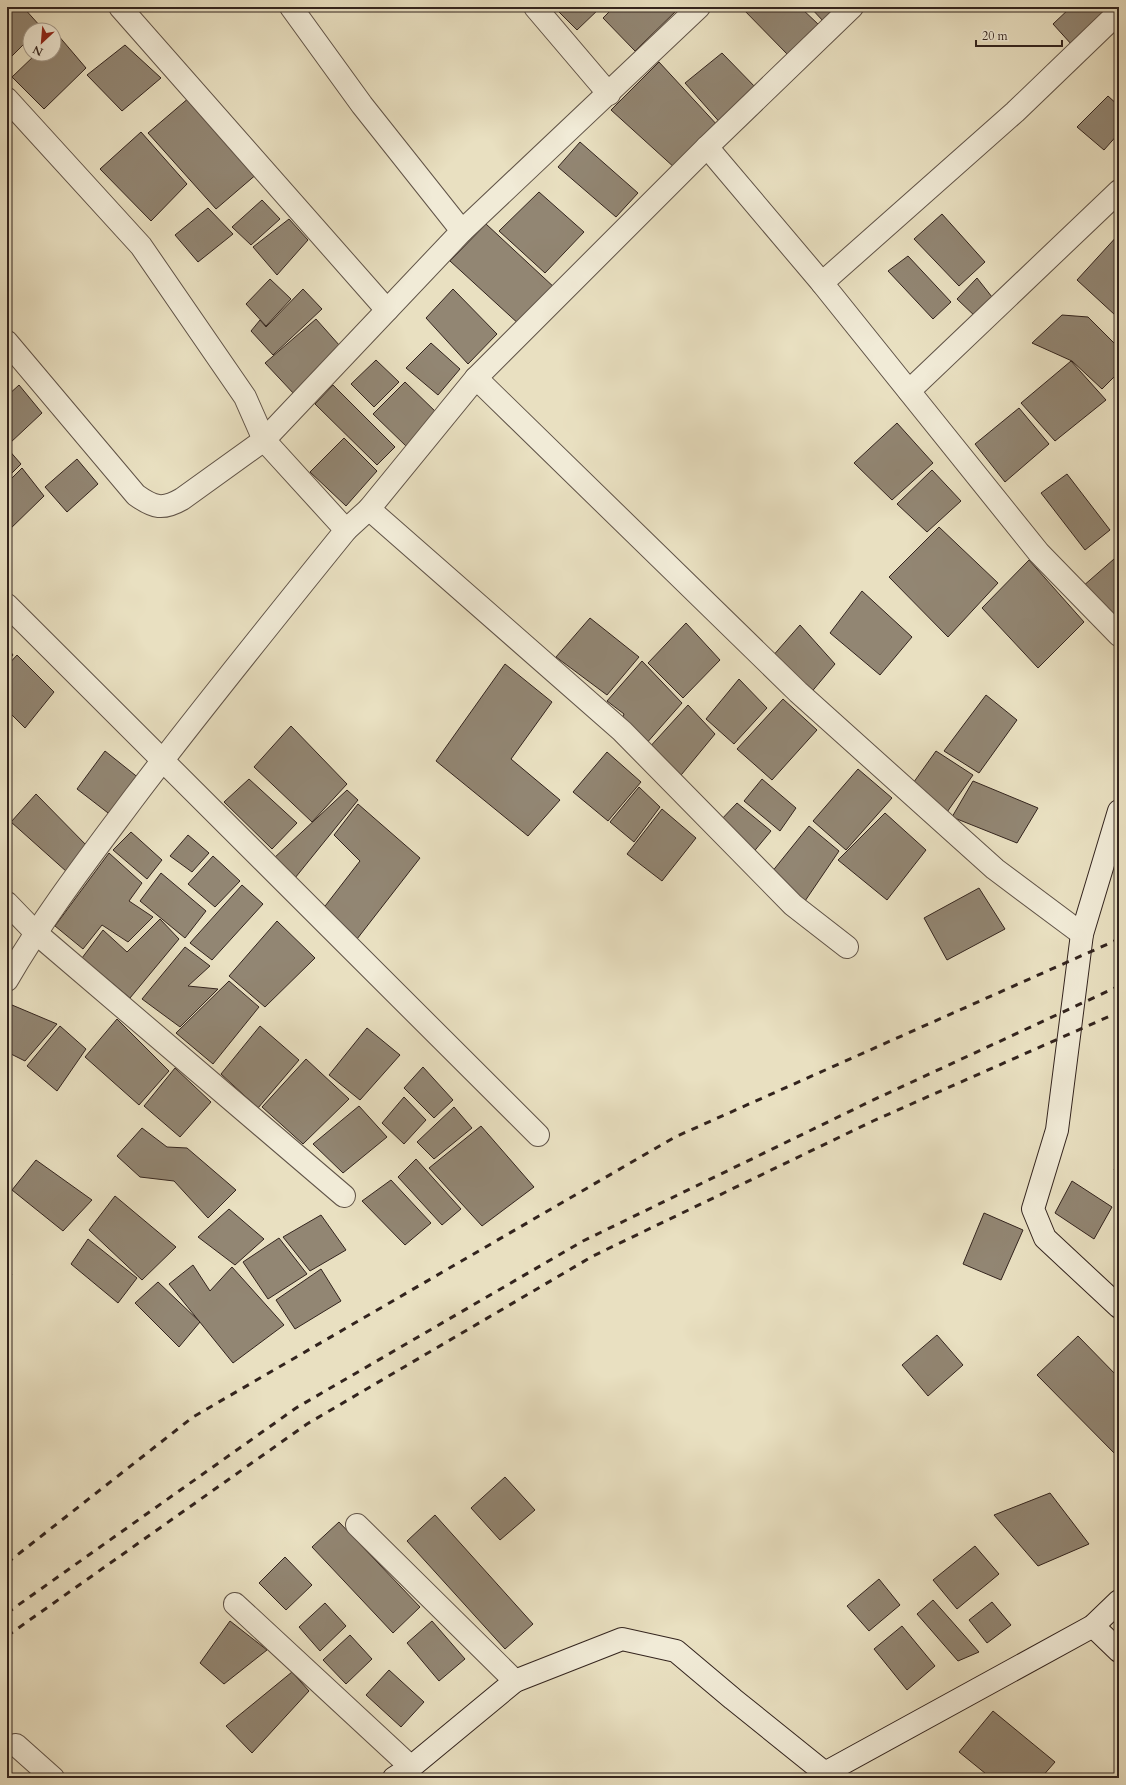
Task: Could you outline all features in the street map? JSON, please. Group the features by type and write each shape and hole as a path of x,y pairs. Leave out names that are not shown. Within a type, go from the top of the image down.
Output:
{"street":[{"path":"120,7 387,310"},
{"path":"291,7 362,105 462,231"},
{"path":"535,7 609,94"},
{"path":"7,342 136,495 146,503 158,506 170,506 264,440 462,231 609,94 699,7"},
{"path":"7,980 36,933 86,862 163,760 346,530 368,508 476,378 707,147 852,7"},
{"path":"822,283 1015,112 1119,12"},
{"path":"7,99 142,246 245,396 264,440 346,530"},
{"path":"707,147 822,283 1039,552 1119,635"},
{"path":"909,391 1119,191"},
{"path":"476,378 798,692 995,869 1082,934"},
{"path":"368,508 622,731 793,905 847,948"},
{"path":"7,605 538,1135"},
{"path":"1119,811 1082,934 1057,1130 1033,1209 1044,1238 1119,1307"},
{"path":"7,903 36,933 344,1196"},
{"path":"357,1525 515,1681"},
{"path":"235,1604 403,1772 515,1681 622,1639 676,1651 825,1776 1093,1626 1119,1601"},
{"path":"1093,1626 1119,1650"},
{"path":"16,1745 53,1778"}],"building":[{"path":"7,7 23,7 36,22 22,22 22,46 7,61"},
{"path":"554,7 601,7 577,30"},
{"path":"614,7 680,7 635,51 603,18"},
{"path":"741,7 800,7 819,25 788,55"},
{"path":"810,7 841,7 824,22"},
{"path":"1071,7 1108,7 1072,45 1053,24"},
{"path":"62,40 86,68 44,109 12,77 28,62 62,62"},
{"path":"125,45 161,78 122,111 87,75"},
{"path":"722,53 759,91 723,126 685,83"},
{"path":"659,62 719,127 676,169 611,110"},
{"path":"1108,96 1119,106 1119,133 1104,150 1077,127"},
{"path":"190,97 258,173 216,209 148,133"},
{"path":"141,132 187,184 151,221 100,169"},
{"path":"580,142 638,193 616,217 558,167"},
{"path":"539,192 584,232 545,273 499,231"},
{"path":"262,200 280,219 251,245 232,227"},
{"path":"208,208 233,234 198,262 175,235"},
{"path":"942,214 985,262 959,286 914,239"},
{"path":"289,219 308,240 277,275 253,247"},
{"path":"486,224 556,289 521,326 450,261"},
{"path":"1119,234 1119,311 1115,315 1077,280"},
{"path":"908,256 951,302 933,319 888,271"},
{"path":"977,278 996,302 978,319 957,299"},
{"path":"270,279 291,299 266,326 246,304"},
{"path":"303,289 322,309 273,355 251,331 260,320 266,327"},
{"path":"453,289 497,334 468,364 426,318"},
{"path":"1062,315 1088,317 1119,348 1119,372 1102,389 1072,361 1032,343"},
{"path":"316,319 340,346 295,395 265,363"},
{"path":"431,343 460,369 438,395 406,368"},
{"path":"376,360 399,382 374,407 351,384"},
{"path":"1071,361 1106,400 1055,441 1021,403"},
{"path":"405,382 438,414 407,447 373,414"},
{"path":"19,385 42,413 10,443 7,440 7,396"},
{"path":"333,385 395,447 377,465 315,404"},
{"path":"1019,408 1049,444 1005,482 975,444"},
{"path":"897,423 933,463 892,500 854,463"},
{"path":"344,438 377,471 346,506 310,472"},
{"path":"7,448 21,464 7,478"},
{"path":"77,459 98,484 67,512 45,487"},
{"path":"22,468 44,496 7,532 7,483"},
{"path":"932,470 961,501 927,532 897,504"},
{"path":"1067,474 1110,530 1085,550 1041,493"},
{"path":"939,527 998,583 948,637 889,577"},
{"path":"1114,559 1119,564 1119,624 1082,587"},
{"path":"1029,560 1084,622 1038,668 982,608"},
{"path":"862,591 912,637 880,675 830,633"},
{"path":"590,618 639,657 607,695 556,657"},
{"path":"686,623 720,660 683,698 648,663"},
{"path":"800,625 835,664 809,695 771,658"},
{"path":"7,647 13,655 7,662"},
{"path":"17,655 54,692 25,728 7,710 7,666"},
{"path":"642,661 682,703 645,745 621,721 624,714 607,701"},
{"path":"505,664 552,702 511,759 560,800 528,836 436,761"},
{"path":"739,679 767,708 734,744 706,719"},
{"path":"986,695 1017,720 979,773 944,751"},
{"path":"783,699 817,730 772,780 737,749"},
{"path":"688,705 715,734 677,780 647,750"},
{"path":"291,726 347,784 312,822 254,767"},
{"path":"105,751 140,779 112,816 77,789"},
{"path":"936,751 973,775 945,815 911,786"},
{"path":"607,752 641,782 608,821 573,792"},
{"path":"858,769 892,798 846,850 813,821"},
{"path":"249,779 297,823 272,849 224,802"},
{"path":"762,779 796,808 780,831 744,801"},
{"path":"973,781 1038,808 1017,843 952,817"},
{"path":"639,787 660,807 634,842 610,822"},
{"path":"347,790 358,800 295,878 273,859"},
{"path":"36,794 89,848 67,872 11,822"},
{"path":"737,803 771,831 751,855 719,822"},
{"path":"358,804 420,858 357,939 322,910 360,861 334,835"},
{"path":"662,809 696,838 662,881 627,854"},
{"path":"885,813 926,850 887,900 838,860"},
{"path":"809,826 839,851 805,901 771,873"},
{"path":"131,832 162,860 147,879 113,850"},
{"path":"188,835 209,853 192,872 170,856"},
{"path":"109,853 142,883 129,901 153,917 128,942 102,925 83,949 55,926"},
{"path":"213,856 240,881 215,907 188,884"},
{"path":"161,873 206,911 185,938 140,901"},
{"path":"242,885 263,904 212,960 190,943"},
{"path":"979,888 1005,929 947,960 924,918"},
{"path":"160,919 179,939 130,998 82,958 103,930 127,952"},
{"path":"277,921 315,958 265,1007 229,976"},
{"path":"185,947 210,966 188,986 218,989 180,1027 142,999"},
{"path":"229,981 259,1007 213,1064 176,1033"},
{"path":"12,1005 57,1024 25,1061 7,1052 7,1015"},
{"path":"117,1019 169,1071 139,1105 85,1057"},
{"path":"60,1026 86,1049 57,1091 27,1066"},
{"path":"260,1026 299,1060 258,1108 221,1074"},
{"path":"367,1028 400,1055 360,1100 329,1075"},
{"path":"306,1059 349,1099 303,1144 262,1107"},
{"path":"423,1067 453,1100 434,1118 404,1088"},
{"path":"175,1068 211,1102 180,1137 144,1106"},
{"path":"404,1097 426,1120 404,1144 382,1123"},
{"path":"359,1106 387,1137 343,1173 313,1144"},
{"path":"454,1107 472,1128 434,1159 417,1142"},
{"path":"481,1126 534,1187 482,1226 429,1168"},
{"path":"142,1128 167,1147 187,1148 236,1190 208,1218 174,1181 140,1177 117,1156"},
{"path":"416,1159 461,1209 442,1225 398,1177"},
{"path":"36,1160 92,1200 63,1231 12,1190"},
{"path":"1119,1161 1119,1174 1114,1170"},
{"path":"391,1180 431,1223 405,1245 362,1201"},
{"path":"1072,1181 1112,1207 1094,1239 1055,1213"},
{"path":"115,1196 176,1247 142,1280 89,1230"},
{"path":"229,1209 264,1239 235,1265 198,1237"},
{"path":"984,1213 1023,1230 1001,1280 963,1264"},
{"path":"321,1215 346,1250 310,1271 283,1237"},
{"path":"279,1238 307,1274 268,1299 243,1262"},
{"path":"88,1239 137,1278 118,1303 71,1264"},
{"path":"193,1265 210,1291 232,1267 284,1325 233,1363 169,1284"},
{"path":"321,1269 341,1301 295,1329 276,1300"},
{"path":"7,1271 12,1274 7,1281"},
{"path":"158,1282 200,1322 179,1347 135,1303"},
{"path":"937,1335 963,1365 928,1396 902,1365"},
{"path":"1078,1336 1119,1378 1119,1458 1037,1375"},
{"path":"505,1477 535,1510 500,1540 471,1508"},
{"path":"1050,1493 1089,1544 1038,1566 994,1515"},
{"path":"435,1515 533,1624 505,1649 407,1541"},
{"path":"339,1522 420,1607 393,1633 312,1547"},
{"path":"975,1546 999,1574 957,1609 933,1580"},
{"path":"285,1557 312,1585 286,1610 259,1583"},
{"path":"879,1579 900,1605 869,1631 847,1606"},
{"path":"933,1600 979,1652 958,1661 917,1614"},
{"path":"992,1602 1011,1625 987,1643 969,1620"},
{"path":"325,1603 346,1626 320,1651 299,1627"},
{"path":"230,1621 267,1650 224,1684 200,1663"},
{"path":"432,1621 465,1659 439,1681 407,1643"},
{"path":"902,1626 935,1666 907,1690 874,1649"},
{"path":"350,1635 372,1659 346,1684 323,1660"},
{"path":"389,1670 424,1702 401,1727 366,1695"},
{"path":"292,1672 309,1691 252,1753 226,1726"},
{"path":"993,1711 1055,1762 1041,1778 991,1778 959,1752"},
{"path":"1119,1768 1119,1778 1111,1778"}],"railway":[{"path":"7,1563 193,1417 675,1137 1119,939"},
{"path":"7,1613 296,1408 583,1241 871,1101 1119,986"},
{"path":"7,1636 307,1424 593,1256 873,1121 1119,1012"}]}
